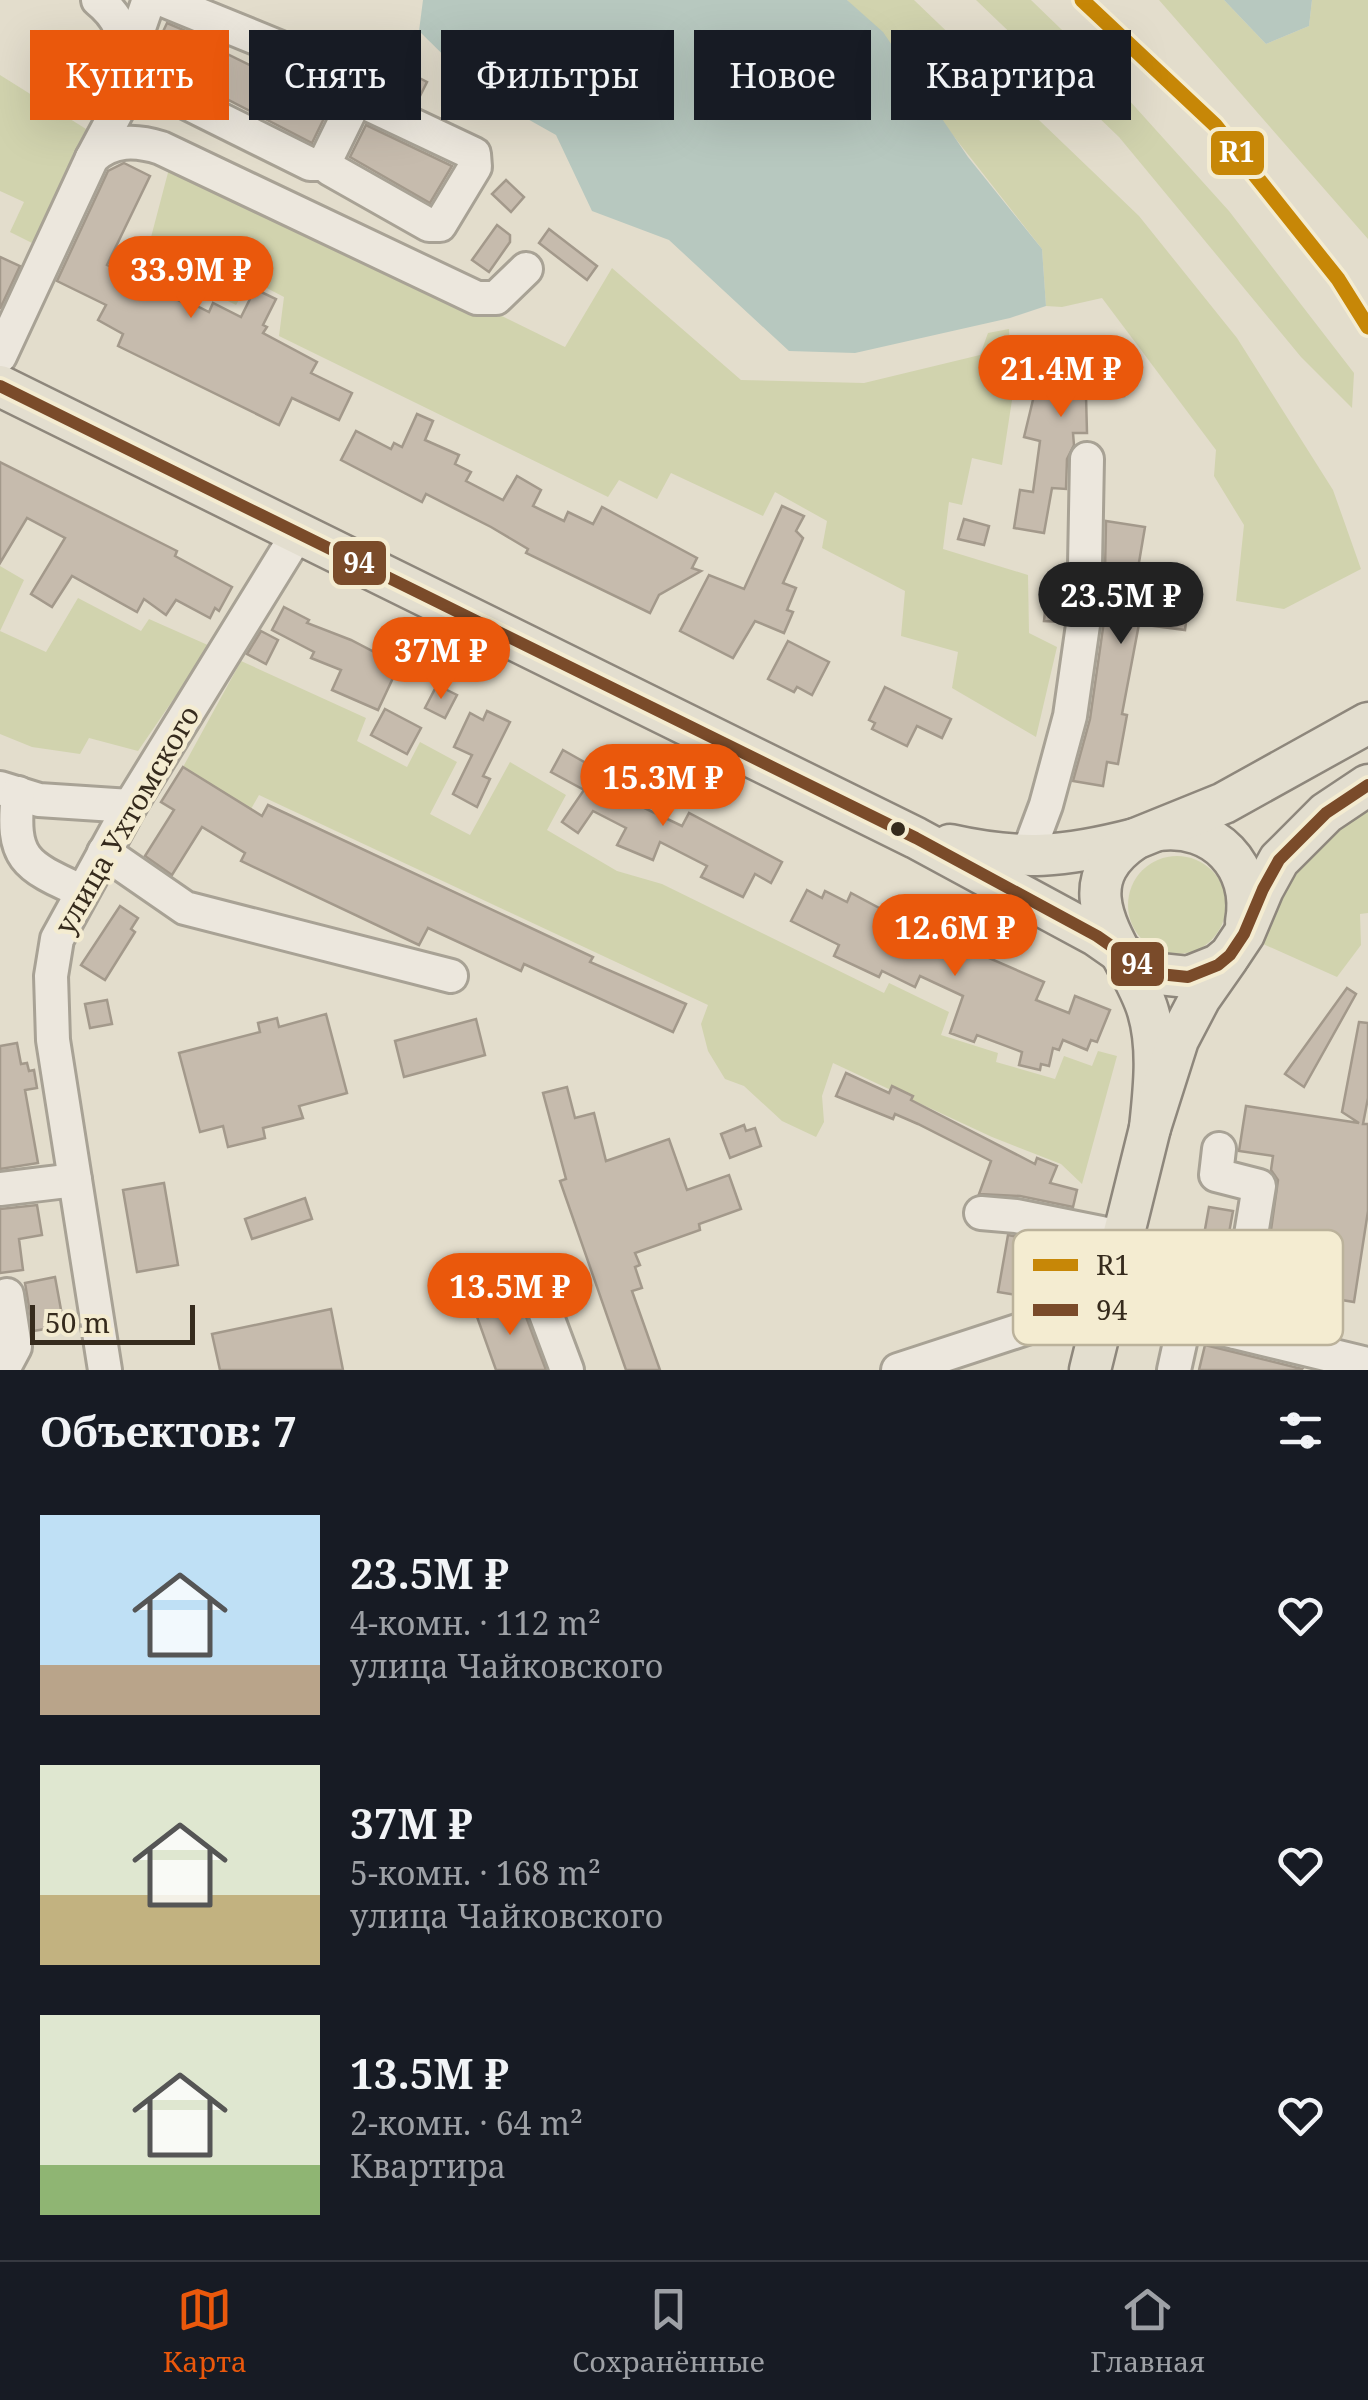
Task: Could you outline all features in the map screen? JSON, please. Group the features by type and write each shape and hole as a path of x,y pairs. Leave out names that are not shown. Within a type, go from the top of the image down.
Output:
{"main road":[{"path":"0,386 916,838 1097,936 1150,973 1188,978 1218,964 1237,944 1248,910 1246,892 1232,858 1202,833 1180,827 1080,853 1027,856 976,851 916,838"},
{"path":"1265,780 1368,695"},
{"path":"1150,1128 1154,1069 1151,1026 1136,982 1102,915 1103,878 1112,861 1122,847 1224,802 1368,723"},
{"path":"1123,1230 1178,1040 1200,998 1237,944 1279,860 1326,813 1368,785"},
{"path":"1090,1370 1096,1345"}],"street":[{"path":"98,0 115,16 122,30"},
{"path":"108,0 136,8 154,2 249,38"},
{"path":"142,30 154,2"},
{"path":"0,356 113,120"},
{"path":"221,120 310,164 322,164 346,120"},
{"path":"327,158 334,172 429,225 444,223 475,166 474,154 403,120"},
{"path":"92,158 108,146 121,143 161,148 477,298 496,298 526,269"},
{"path":"1027,856 1046,805 1070,716 1084,618 1087,459"},
{"name":"улица Ухтомского","path":"105,1370 50,1006 57,939 130,806 298,533"},
{"path":"81,891 44,874 26,859 14,832 9,791 38,800 130,806"},
{"path":"104,852 184,908 452,976"},
{"path":"1219,1149 1216,1174 1259,1186 1252,1230"},
{"path":"0,1188 75,1180"},
{"path":"981,1213 1086,1230"},
{"path":"537,1290 567,1370"},
{"path":"5,1365 15,1347 7,1295"},
{"path":"898,1370 1013,1332"},
{"path":"1174,1370 1180,1345"},
{"path":"1289,1345 1367,1364 1366,1370"}],"green space":[{"path":"847,0 914,0 945,30 891,30 891,56"},
{"path":"976,0 1031,0 1062,30 1007,30"},
{"path":"1159,0 1224,0 1266,44 1309,26 1312,0 1368,0 1368,239"},
{"path":"0,75 30,94 30,120 72,120 86,129 78,157 34,244 10,232 24,202 0,191"},
{"path":"1131,102 1229,211 1354,373 1352,408 1301,357 1101,120 1131,120"},
{"path":"941,120 1039,120 1139,216 1237,338 1333,490 1361,569 1284,609 1236,601 1244,525 1214,476 1216,450 1102,298 1062,307 1046,306 1042,249"},
{"path":"170,165 455,293 565,347 612,268 741,380 864,383 980,355 988,333 1009,329 1012,400 1002,465 972,458 962,505 949,502 943,549 1028,575 1029,633 1057,647 1036,737 952,688 958,652 901,636 905,591 822,548 827,521 775,492 763,516 671,473 657,499 619,480 608,497 279,336 284,297 251,280 236,305 145,260"},
{"path":"0,566 24,580 0,631"},
{"path":"78,598 141,631 149,619 210,646 138,751 89,738 80,754 32,747 0,734 0,631 46,652"},
{"path":"241,661 366,718 357,741 407,767 420,742 457,762 430,814 470,835 510,762 566,795 547,830 617,871 662,884 884,993 889,983 949,1012 941,1035 998,1053 996,1062 1055,1079 1064,1056 1092,1066 1098,1051 1117,1056 1082,1184 1061,1164 992,1137 833,1063 822,1096 824,1122 816,1137 782,1121 744,1086 725,1079 708,1051 701,1024 708,1005 259,795 251,809 183,767"},
{"path":"1368,807 1368,913 1360,914 1361,945 1337,977 1263,944 1278,898 1315,843"},
{"path":"1177,856 1196,859 1212,870 1223,886 1223,924 1212,940 1196,951 1177,954 1158,951 1142,940 1131,924 1128,905 1131,886 1142,870 1158,859"}],"shaded area":[{"path":"423,0 847,0 891,44 891,120 943,120 1042,249 1046,306 1010,318 855,353 789,351 669,240 592,211 556,135 529,120 674,120 674,30 441,30 441,53 419,30"},
{"path":"1224,0 1312,0 1309,26 1266,44"}],"building":[{"path":"167,23 183,30 164,30"},
{"path":"229,55 249,65 249,111 229,100"},
{"path":"267,120 323,120 312,143"},
{"path":"366,125 452,166 430,203 350,157"},
{"path":"124,163 150,176 107,265 209,312 213,303 241,317 255,289 276,299 263,333 317,362 311,373 352,393 339,420 292,398 279,425 118,346 123,334 98,320 106,305 57,281 108,171"},
{"path":"506,180 524,197 511,212 492,194"},
{"path":"497,225 510,235 510,242 489,272 472,260"},
{"path":"549,229 597,266 587,280 539,243"},
{"path":"0,257 20,266 0,309"},
{"path":"1060,348 1060,353 1125,358 1124,396 1086,396 1087,433 1073,433 1066,489 1052,488 1044,533 1014,528 1020,490 1033,492 1040,441 1024,437 1038,379 1030,379 1028,350"},
{"path":"417,414 433,421 425,440 459,455 455,464 471,472 466,481 503,500 517,476 541,490 533,506 564,521 568,512 593,524 602,507 697,558 692,568 701,571 659,595 650,613 526,553 528,549 491,527 426,494 422,502 341,460 356,431 391,449 394,443 402,447"},
{"path":"0,462 177,551 175,556 232,587 219,611 215,608 210,618 176,600 166,615 144,599 137,612 72,576 52,607 31,594 65,538 27,518 0,563"},
{"path":"782,506 804,516 796,531 803,538 783,583 796,588 787,610 793,612 784,633 755,621 733,658 680,631 709,575 744,589"},
{"path":"964,519 989,526 984,545 958,539"},
{"path":"1106,521 1145,527 1134,592 1189,599 1185,630 1139,624 1122,714 1127,715 1118,764 1107,762 1103,786 1073,781 1090,719 1104,621"},
{"path":"1046,601 1064,602 1063,622 1044,621"},
{"path":"284,607 309,620 307,623 399,665 378,710 332,690 341,670 311,658 314,652 272,630"},
{"path":"261,631 278,640 266,664 247,654"},
{"path":"788,641 829,662 812,695 797,687 794,692 768,679"},
{"path":"437,685 457,695 445,718 425,708"},
{"path":"885,687 951,719 942,738 917,726 907,746 872,729 875,723 869,720"},
{"path":"385,709 421,728 407,754 371,735"},
{"path":"487,711 510,722 483,776 490,779 477,807 453,794 472,755 454,747 470,713 483,720"},
{"path":"563,750 617,787 621,779 651,794 644,808 682,826 689,813 782,862 771,883 755,874 743,897 701,877 707,866 660,842 653,860 617,845 626,828 593,811 578,833 562,822 584,790 551,772"},
{"path":"183,767 262,816 268,805 593,957 590,962 686,1004 673,1032 524,964 521,971 428,928 419,945 241,861 245,853 202,827 172,875 145,856 174,810 161,802"},
{"path":"807,890 822,898 825,891 847,902 851,893 881,909 877,916 908,932 910,926 942,941 943,938 1044,982 1036,1000 1069,1013 1075,996 1110,1010 1097,1042 1091,1040 1087,1050 1063,1040 1059,1050 1053,1048 1049,1066 1041,1064 1040,1070 1019,1065 1022,1052 977,1035 974,1042 950,1033 963,996 920,976 915,987 882,971 879,977 834,956 839,945 791,921"},
{"path":"120,906 138,918 131,929 135,932 105,980 81,965"},
{"path":"1347,988 1356,994 1304,1087 1285,1074"},
{"path":"107,1000 112,1024 90,1028 85,1004"},
{"path":"326,1014 347,1093 299,1106 303,1118 263,1128 265,1138 228,1147 223,1126 200,1132 179,1053 260,1032 258,1023 277,1018 279,1027"},
{"path":"476,1019 485,1055 404,1077 395,1041"},
{"path":"1359,1022 1368,1023 1368,1098 1363,1124 1368,1124 1368,1211 1354,1302 1343,1300 1343,1230 1271,1230 1278,1180 1271,1170 1273,1156 1239,1151 1246,1106 1359,1123 1342,1112"},
{"path":"17,1043 21,1064 27,1063 29,1071 34,1070 37,1088 25,1090 38,1163 0,1169 0,1046"},
{"path":"846,1073 889,1093 892,1086 913,1096 911,1100 1035,1164 1037,1158 1057,1166 1050,1183 1077,1190 1073,1207 1020,1196 979,1194 991,1161 895,1114 893,1119 836,1096"},
{"path":"567,1087 575,1118 594,1113 606,1161 669,1139 687,1190 729,1175 741,1209 699,1224 700,1230 635,1253 642,1288 632,1291 660,1370 626,1370 560,1181 566,1179 543,1093"},
{"path":"744,1125 746,1131 755,1128 761,1146 730,1158 721,1134"},
{"path":"164,1183 178,1265 137,1272 123,1190"},
{"path":"305,1198 312,1219 252,1239 245,1219"},
{"path":"37,1205 42,1235 19,1239 23,1270 0,1273 0,1209"},
{"path":"1209,1207 1233,1211 1230,1230 1205,1230"},
{"path":"1008,1235 1013,1236 1013,1294 998,1292"},
{"path":"55,1277 64,1326 33,1331 25,1283"},
{"path":"519,1298 546,1370 496,1370 476,1314"},
{"path":"331,1309 343,1370 220,1370 212,1334"},
{"path":"1205,1345 1302,1369 1199,1370"}],"transit line":[{"name":"R1","path":"1082,0 1215,125 1338,279 1368,327"},
{"name":"94","path":"0,386 916,838 1097,936 1150,973 1188,977 1218,965 1230,955 1279,860 1326,813 1368,785"}]}
